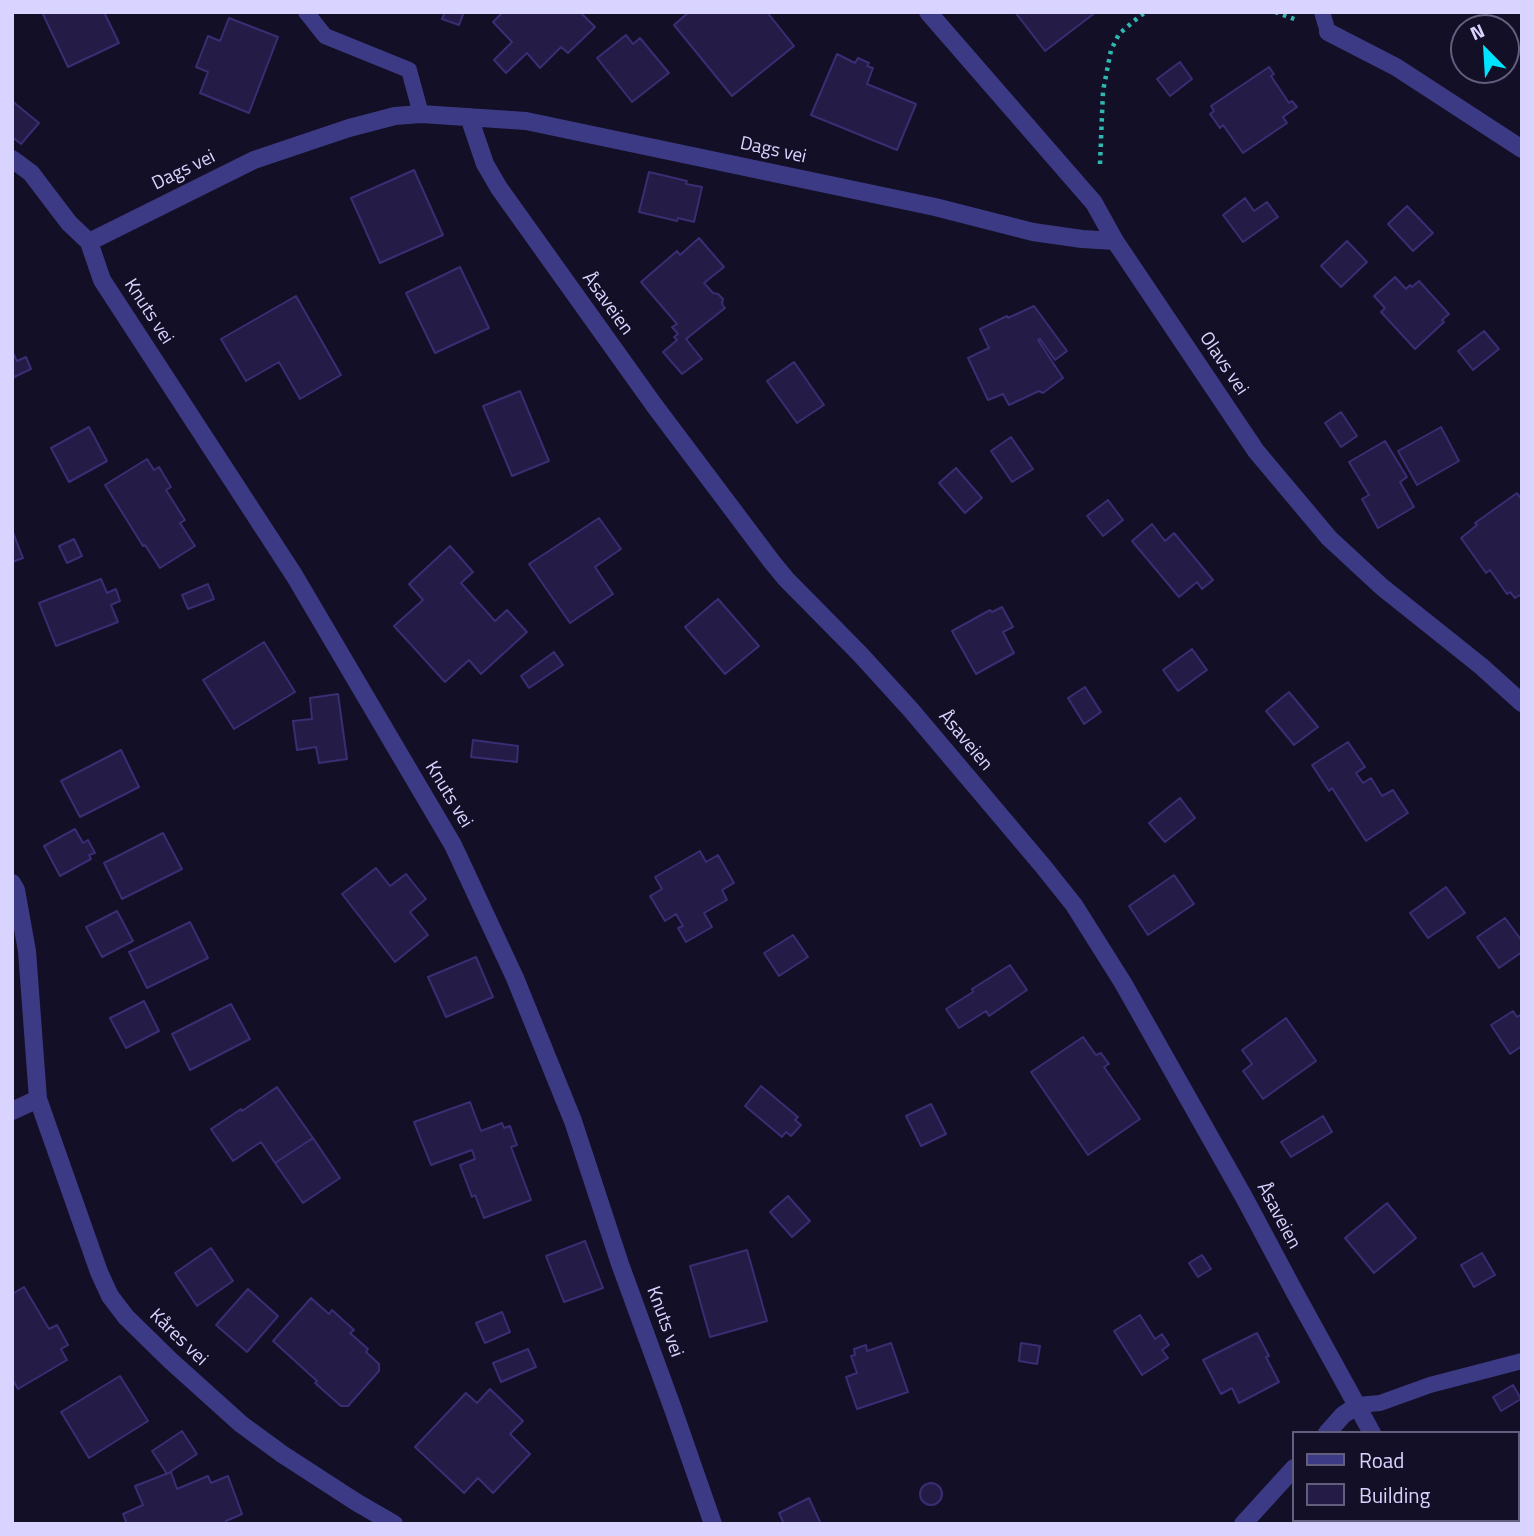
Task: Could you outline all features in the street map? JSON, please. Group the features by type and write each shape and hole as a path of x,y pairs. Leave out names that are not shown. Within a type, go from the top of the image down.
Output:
{"street":[{"name":"Olavs vei","path":"928,12 1094,203 1115,241 1256,451 1329,538 1382,587 1481,666 1522,703"},
{"path":"1328,32 1396,68 1522,149"},
{"name":"Dags vei","path":"89,242 254,160 349,128 395,116 421,114 526,121 893,198 1033,232 1115,241"},
{"name":"Åsaveien","path":"469,117 485,164 499,188 654,405 772,562 911,710 1073,905 1137,1007 1371,1431"},
{"name":"Knuts vei","path":"12,159 31,173 69,223 89,242 102,280 294,575 453,845 515,978 573,1121 620,1264 713,1524"},
{"name":"Kåres vei","path":"12,883 16,890 27,951 38,1099 110,1296 126,1317 171,1361 241,1424 292,1461 394,1524"},
{"path":"12,1111 38,1099"},
{"path":"1328,1431 1343,1415 1358,1405"},
{"path":"1244,1524 1292,1470"}],"lane":[{"path":"306,12 325,36 409,70 421,114"},
{"path":"1322,12 1328,32"},
{"path":"1358,1405 1380,1403 1430,1385 1522,1361"}],"path":[{"path":"1094,203 1099,188 1103,91 1111,50 1119,34 1140,15 1149,12"}],"building":[{"path":"42,12 104,12 119,43 68,67"},
{"path":"445,12 464,12 459,25 442,19"},
{"path":"503,12 580,12 595,27 568,53 561,47 540,68 527,53 506,73 494,60 512,42 493,22"},
{"path":"689,12 767,12 794,46 732,96 674,25"},
{"path":"1015,12 1096,12 1045,51"},
{"path":"229,18 278,37 249,113 200,93 208,72 196,67 208,36 220,41"},
{"path":"626,35 633,44 640,38 669,73 632,102 597,58"},
{"path":"837,54 855,63 858,58 869,63 867,66 873,68 867,84 916,104 897,150 811,115"},
{"path":"1180,62 1192,79 1170,96 1157,79"},
{"path":"1269,67 1274,74 1271,76 1289,103 1292,101 1297,107 1283,117 1287,123 1243,153 1223,125 1220,128 1210,114 1214,111 1211,106"},
{"path":"12,101 39,123 21,144 12,137"},
{"path":"414,170 443,235 380,263 351,198"},
{"path":"649,172 702,187 694,222 639,212"},
{"path":"1245,198 1254,211 1267,202 1278,217 1243,242 1223,215"},
{"path":"1407,206 1433,233 1413,251 1388,224"},
{"path":"699,238 724,267 704,283 723,299 725,308 686,339 702,359 682,374 663,352 677,340 674,337 678,334 672,327 677,324 641,282 677,251 680,255"},
{"path":"1347,241 1367,262 1341,287 1321,266"},
{"path":"460,267 489,328 435,353 406,293"},
{"path":"1395,277 1406,289 1419,281 1449,314 1415,349 1381,312 1385,308 1374,296"},
{"path":"296,296 341,375 300,399 279,362 246,381 221,339"},
{"path":"1034,306 1067,351 1055,360 1040,339 1038,340 1063,378 1043,393 1039,391 1009,405 1003,394 988,400 968,358 989,348 980,329"},
{"path":"1484,331 1499,349 1473,370 1458,351"},
{"path":"12,351 17,361 26,357 31,369 12,378"},
{"path":"794,362 824,405 797,423 767,381"},
{"path":"520,391 549,461 512,476 483,406"},
{"path":"1341,412 1357,436 1341,447 1325,423"},
{"path":"89,427 107,461 69,482 51,448"},
{"path":"1441,427 1459,461 1417,485 1398,451"},
{"path":"1011,437 1033,469 1012,482 991,451"},
{"path":"1385,441 1407,477 1400,482 1414,507 1378,528 1362,499 1369,495 1349,462"},
{"path":"147,459 154,470 159,467 171,487 166,490 185,520 180,523 195,546 160,568 105,485"},
{"path":"956,468 982,498 965,513 939,483"},
{"path":"1517,493 1522,500 1522,594 1515,598 1510,592 1507,594 1490,570 1486,573 1461,538 1477,525 1475,523"},
{"path":"1108,500 1123,520 1103,536 1087,516"},
{"path":"599,518 621,549 595,567 613,594 570,623 529,564"},
{"path":"1152,524 1165,541 1174,533 1213,580 1202,589 1197,582 1179,597 1132,541"},
{"path":"12,530 23,558 12,562"},
{"path":"74,539 82,556 67,563 59,546"},
{"path":"450,546 473,572 461,583 495,621 507,610 527,632 481,674 469,660 445,682 394,626 423,600 409,584"},
{"path":"101,579 107,593 116,589 120,601 111,605 118,622 56,646 39,603"},
{"path":"208,584 214,599 188,609 182,595"},
{"path":"718,599 759,646 725,674 685,627"},
{"path":"1002,607 1013,627 1003,632 1014,653 976,674 952,631 990,610 992,612"},
{"path":"264,642 295,692 234,729 203,680"},
{"path":"1192,649 1207,670 1178,691 1163,670"},
{"path":"554,652 563,665 529,688 521,676"},
{"path":"1085,687 1101,712 1084,724 1068,698"},
{"path":"1289,692 1318,727 1294,745 1266,711"},
{"path":"338,694 347,759 319,763 316,747 297,750 293,721 312,719 310,698"},
{"path":"473,740 518,746 517,762 471,757"},
{"path":"1348,742 1365,767 1356,773 1363,783 1371,778 1382,796 1393,790 1408,813 1366,841 1332,788 1329,791 1312,765"},
{"path":"121,750 139,787 80,817 61,781"},
{"path":"1180,798 1195,818 1165,842 1149,823"},
{"path":"75,829 83,843 88,840 95,853 89,855 91,859 60,876 44,846"},
{"path":"163,833 182,869 122,899 104,863"},
{"path":"700,851 706,862 718,855 734,883 722,890 727,900 704,913 712,927 686,942 678,928 683,926 676,914 665,921 650,896 662,889 655,877"},
{"path":"376,868 390,886 406,874 426,899 410,912 428,935 395,962 342,894"},
{"path":"1174,875 1194,904 1148,935 1129,906"},
{"path":"1446,887 1465,913 1428,938 1410,913"},
{"path":"117,911 133,941 102,957 86,927"},
{"path":"1505,918 1522,941 1522,952 1499,968 1477,937"},
{"path":"190,922 208,958 147,988 129,952"},
{"path":"793,935 808,957 779,976 764,953"},
{"path":"476,957 493,997 446,1017 428,977"},
{"path":"1010,965 1027,990 989,1016 986,1011 959,1028 946,1009"},
{"path":"144,1001 159,1031 126,1048 110,1018"},
{"path":"231,1004 250,1039 190,1070 172,1034"},
{"path":"1513,1011 1517,1017 1522,1014 1522,1046 1510,1054 1491,1025"},
{"path":"1286,1018 1316,1061 1263,1099 1243,1071 1252,1064 1242,1050"},
{"path":"1083,1037 1096,1055 1101,1053 1109,1064 1104,1067 1140,1119 1088,1155 1031,1072"},
{"path":"761,1086 798,1117 795,1120 801,1125 791,1136 786,1132 782,1137 745,1106"},
{"path":"277,1087 313,1138 275,1163 261,1142 233,1161 211,1129"},
{"path":"470,1102 481,1131 502,1123 504,1128 510,1126 517,1145 511,1147 531,1200 484,1218 475,1195 472,1197 460,1165 475,1159 472,1150 431,1165 414,1122"},
{"path":"931,1104 946,1134 921,1146 906,1116"},
{"path":"1323,1116 1332,1132 1291,1157 1281,1142"},
{"path":"313,1138 340,1178 303,1203 275,1163"},
{"path":"788,1196 810,1221 792,1237 770,1212"},
{"path":"1387,1203 1416,1238 1374,1273 1345,1238"},
{"path":"585,1241 603,1288 564,1302 546,1256"},
{"path":"211,1248 233,1281 197,1306 175,1273"},
{"path":"747,1250 767,1321 710,1337 690,1266"},
{"path":"1482,1253 1495,1275 1474,1287 1461,1265"},
{"path":"1202,1255 1211,1269 1198,1277 1189,1263"},
{"path":"24,1287 49,1329 57,1325 68,1345 61,1349 67,1360 18,1389 12,1379 12,1294"},
{"path":"248,1289 278,1316 247,1352 216,1325"},
{"path":"311,1298 329,1314 332,1310 354,1330 350,1333 368,1349 366,1352 379,1364 379,1371 348,1406 341,1406 273,1341"},
{"path":"502,1312 510,1332 485,1343 476,1323"},
{"path":"1140,1315 1155,1339 1162,1334 1169,1345 1162,1350 1168,1358 1142,1375 1114,1331"},
{"path":"1257,1333 1279,1382 1239,1403 1232,1388 1221,1394 1203,1360"},
{"path":"891,1343 908,1392 857,1409 846,1377 857,1373 851,1356 855,1355 854,1349 866,1345 867,1351"},
{"path":"1021,1343 1040,1346 1037,1364 1019,1361"},
{"path":"528,1349 536,1367 501,1382 493,1363"},
{"path":"120,1376 148,1421 89,1458 61,1412"},
{"path":"1513,1385 1521,1399 1501,1411 1493,1397"},
{"path":"490,1389 523,1421 510,1434 530,1454 493,1493 478,1478 464,1493 415,1447 466,1393 477,1403"},
{"path":"182,1431 197,1454 167,1474 152,1451"},
{"path":"1520,1448 1522,1523 1508,1524 1520,1522"},
{"path":"171,1472 177,1489 208,1476 211,1483 228,1476 242,1514 226,1521 227,1524 127,1524 123,1514 143,1505 135,1486"},
{"path":"931,1483 939,1486 942,1494 939,1502 931,1505 923,1502 920,1494 923,1486"},
{"path":"809,1498 820,1522 784,1524 779,1513"}]}
